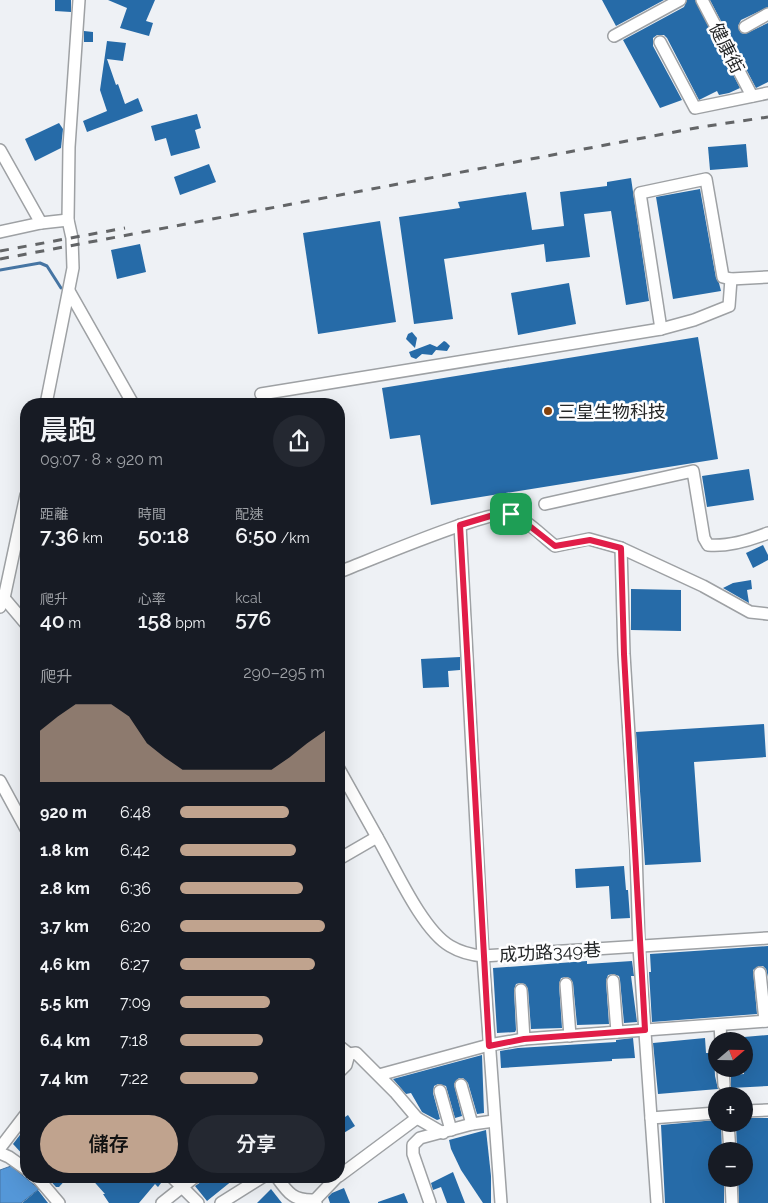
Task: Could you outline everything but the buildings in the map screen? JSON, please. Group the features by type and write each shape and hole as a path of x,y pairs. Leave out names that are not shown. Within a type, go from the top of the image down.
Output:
{"street":[{"path":"47,398 73,268 72,238 68,220 69,147 79,0"},
{"path":"614,36 680,0"},
{"name":"健康街","path":"702,0 752,96"},
{"path":"745,27 768,14"},
{"path":"660,42 695,108 768,93"},
{"path":"0,150 41,223"},
{"path":"661,328 640,193 706,179 723,277 731,279 768,277"},
{"path":"0,232 41,223 68,220"},
{"path":"261,394 661,328 694,320 729,306 731,279"},
{"path":"69,291 130,398"},
{"path":"545,504 693,471 704,538 708,545 719,546 768,533"},
{"path":"345,570 460,525 497,514 511,514 522,520 555,546 590,540 621,548 703,586 750,612 768,614"},
{"path":"20,522 2,602 20,618"},
{"path":"460,525 483,956 501,1203"},
{"path":"621,548 624,654 636,850 639,947 657,1203"},
{"name":"成功路349巷","path":"345,779 431,930 449,946 466,953 483,956 768,938"},
{"path":"0,780 20,818"},
{"path":"345,856 377,837"},
{"path":"379,1075 489,1046 524,1039 766,1021 760,973"},
{"path":"613,981 617,1032"},
{"path":"566,984 570,1036"},
{"path":"521,990 524,1039"},
{"path":"720,1025 720,1032"},
{"path":"345,1051 349,1054 356,1053 379,1075 417,1118 447,1132"},
{"path":"345,1066 349,1054"},
{"path":"723,1078 724,1085"},
{"path":"461,1085 472,1124"},
{"path":"440,1091 447,1132"},
{"path":"753,1111 768,1110"},
{"path":"651,1118 708,1114"},
{"path":"345,1172 417,1118"},
{"path":"430,1203 414,1154 413,1145 420,1138 472,1124 494,1121"},
{"path":"0,1148 20,1122"},
{"path":"0,1153 20,1165"},
{"path":"42,1183 59,1203"},
{"path":"179,1183 198,1203"},
{"path":"162,1203 186,1183"},
{"path":"221,1203 253,1183"},
{"path":"281,1183 290,1195 305,1201 315,1202 333,1183"},
{"path":"731,1187 732,1203"}],"water":[{"path":"11,1166 20,1173 20,1183 32,1183 39,1189 21,1203 0,1203 0,1170"}],"waterway":[{"path":"0,270 40,263 47,266 61,288"}],"railway":[{"path":"0,259 701,127 768,117"},
{"path":"0,251 125,228"}],"place":[{"name":"三皇生物科技","path":"548,411"}],"route":[{"path":"497,514 511,514 522,520 555,546 590,540 621,548 624,654 645,1030 524,1039 489,1046 460,525 497,514"}]}
